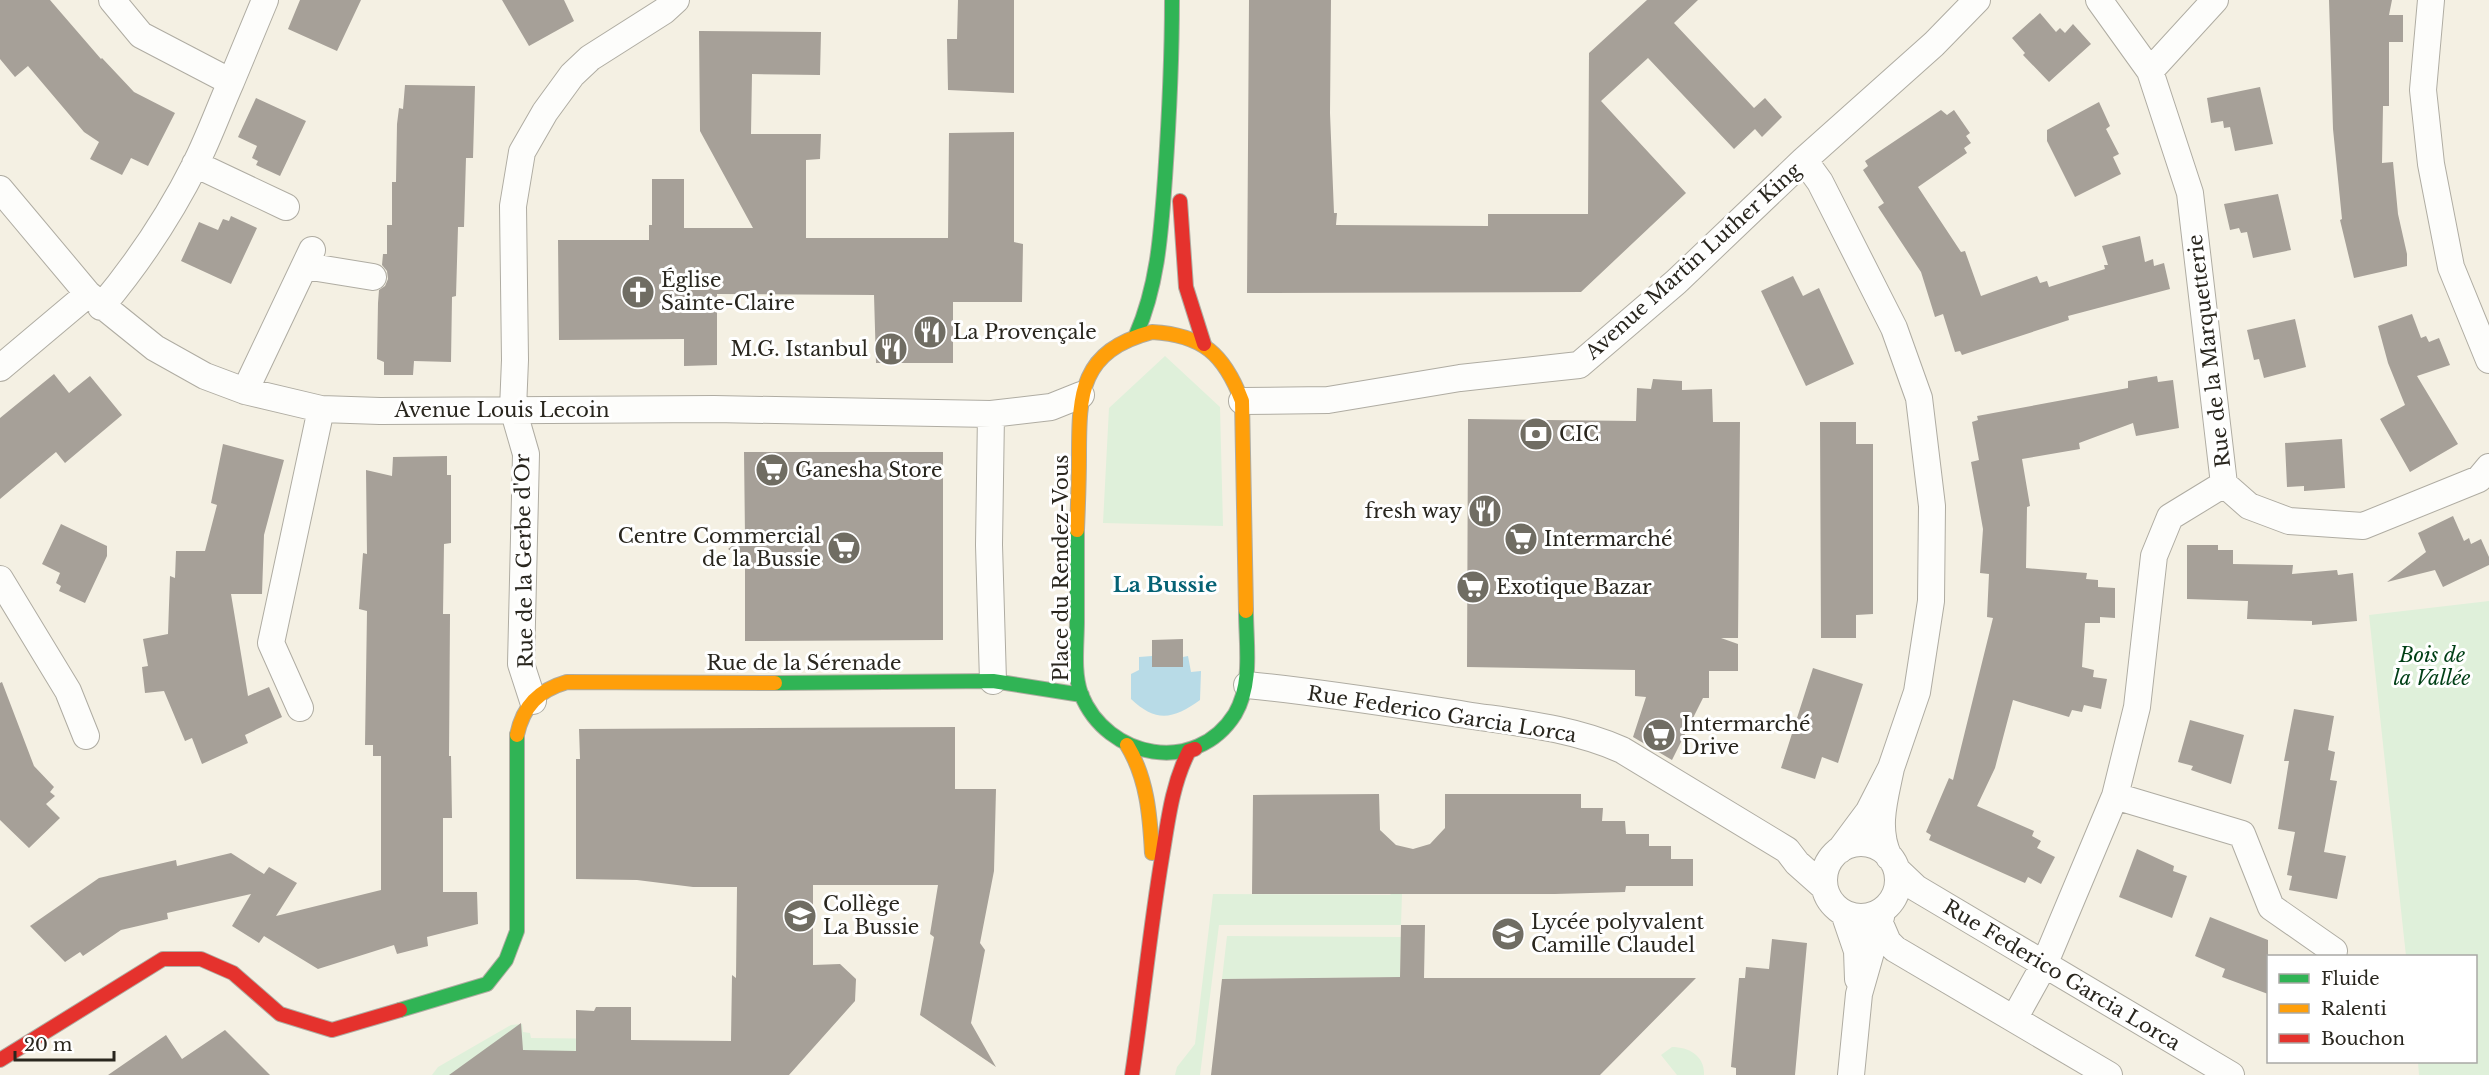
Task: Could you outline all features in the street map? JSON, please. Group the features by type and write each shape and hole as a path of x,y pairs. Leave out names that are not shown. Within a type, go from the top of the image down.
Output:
{"main road":[{"path":"1172,0 1172,95 1186,287 1204,344"},
{"path":"1136,335 1152,300 1158,266 1172,95"},
{"name":"Place du Rendez-Vous","path":"1172,332 1204,344 1217,354 1229,370 1242,401 1247,685 1243,701 1225,729 1215,738 1195,749 1160,754 1135,750 1099,724 1082,694 1077,668 1076,545 1081,395 1094,370 1105,357 1123,342 1136,335 1172,332"},
{"name":"Rue de la Sérenade","path":"533,701 544,689 567,682 676,684 993,681 1011,686 1082,694"},
{"path":"0,1060 163,959 201,959 232,973 280,1014 332,1030 487,984 503,968 512,951 517,931 516,745 518,725 533,701"},
{"path":"1127,745 1137,762 1143,785 1150,823 1155,893"},
{"path":"1132,1075 1148,966 1155,893 1175,789 1186,755 1195,749"}],"street":[{"path":"112,0 141,35 231,82"},
{"path":"0,368 95,301 148,244 195,164 265,0"},
{"name":"Rue de la Gerbe d'Or","path":"533,701 521,664 526,454 513,409 515,360 513,206 522,152 545,112 572,75 590,58 663,11 676,0"},
{"name":"Avenue Martin Luther King","path":"1242,401 1328,400 1460,378 1579,365 1676,282 1804,160 1935,44 1977,0"},
{"name":"Rue de la Marquetterie","path":"2014,1019 2044,965 2115,796 2137,707 2154,556 2170,517 2224,484 2190,193 2150,71 2098,0"},
{"path":"2150,71 2215,0"},
{"path":"2431,0 2423,90 2431,164 2451,267 2489,360"},
{"path":"1804,160 1820,182 1894,328 1918,398 1932,506 1931,601 1917,692 1892,768 1881,823 1883,844 1893,864 1896,892 1893,900 1879,915 1861,988 1851,1075"},
{"path":"195,164 286,207"},
{"name":"Avenue Louis Lecoin","path":"0,189 95,301 155,348 205,376 245,391 321,409 992,414 1051,407 1081,395"},
{"path":"245,391 308,258 374,277"},
{"path":"300,708 271,643 321,409"},
{"path":"992,414 989,545 993,681"},
{"path":"2224,484 2249,506 2289,521 2363,526 2479,479 2489,466"},
{"path":"0,579 68,691 86,736"},
{"name":"Rue Federico Garcia Lorca","path":"1247,685 1412,707 1584,735 1622,750 1787,850 1797,863 1824,886"},
{"path":"1861,988 1857,951 1844,913 1830,900 1824,886 1824,872 1869,811 1892,768"},
{"path":"2115,796 2242,834 2271,907 2334,951"},
{"path":"1838,851 1856,844 1871,844 1884,851 1893,864"},
{"name":"Rue Federico Garcia Lorca","path":"1787,850 1816,855 1838,851"},
{"name":"Rue Federico Garcia Lorca","path":"1893,864 1916,888 2231,1075"},
{"path":"1844,913 1862,917 1879,915"},
{"path":"1879,915 1888,942 1901,953 2109,1075"},
{"path":"1861,988 1884,960 1901,953"}],"green space":[{"path":"1165,356 1220,407 1223,526 1103,523 1109,408"},
{"name":"Bois de la Vallée","path":"2489,601 2489,1075 2419,1075 2418,1063 2477,1063 2477,955 2406,955 2369,615"},
{"path":"1402,893 1401,925 1219,925 1200,1075 1175,1075 1177,1067 1195,1044 1213,894 1390,895"},
{"path":"1227,936 1401,937 1400,977 1222,979"},
{"path":"522,1024 523,1032 530,1033 531,1038 625,1039 625,1075 432,1075 438,1067 511,1025"},
{"path":"1672,1047 1695,1054 1702,1063 1704,1075 1677,1075 1661,1055"}],"water":[{"path":"1152,656 1152,666 1183,667 1183,657 1188,656 1191,672 1201,671 1200,700 1182,711 1165,716 1149,712 1131,699 1131,674 1139,670 1139,657"}],"building":[{"path":"0,0 50,0 101,59 134,92 175,113 148,166 131,158 122,175 90,159 99,142 84,132 28,66 15,77 0,59"},
{"path":"300,0 361,0 337,51 288,29"},
{"path":"502,0 564,0 574,21 529,46"},
{"path":"958,0 1014,0 1014,93 948,90 947,39 957,39"},
{"path":"1249,0 1331,0 1330,113 1336,225 1488,226 1488,214 1588,214 1589,53 1647,0 1698,0 1674,23 1754,108 1765,98 1782,117 1762,137 1755,129 1734,149 1648,58 1601,101 1686,193 1581,292 1247,293"},
{"path":"2329,0 2392,0 2389,15 2403,15 2403,42 2389,42 2389,106 2383,106 2382,163 2393,162 2398,214 2407,254 2407,266 2354,278 2340,220 2342,219 2333,129"},
{"path":"2040,13 2056,32 2060,28 2065,33 2073,24 2091,44 2049,82 2023,55 2025,53 2012,38"},
{"path":"699,31 821,32 820,75 752,74 751,134 821,134 820,159 806,160 806,238 948,238 949,133 1014,132 1014,242 1023,244 1022,302 953,302 953,363 876,363 874,295 717,294 717,365 684,366 684,339 559,340 558,240 649,240 649,225 652,225 652,179 684,179 684,228 753,228 700,131"},
{"path":"405,85 475,86 473,158 466,158 464,227 458,227 456,296 452,297 451,362 414,361 413,375 384,375 384,362 377,359 378,303 379,290 385,286 388,279 387,271 382,265 383,254 387,254 387,225 392,225 392,182 396,182 397,124 399,108 403,109"},
{"path":"2260,87 2273,144 2235,151 2230,127 2224,128 2223,121 2211,123 2207,98"},
{"path":"256,98 306,121 280,176 256,165 258,161 252,158 257,146 238,137"},
{"path":"2099,102 2110,126 2106,129 2119,154 2113,157 2121,174 2075,197 2047,141 2047,130"},
{"path":"1941,110 1947,115 1954,110 1970,133 1966,136 1971,143 1964,148 1967,153 1918,187 1961,252 1965,251 1981,296 2037,276 2040,283 2047,281 2049,287 2105,269 2104,265 2108,265 2102,246 2140,236 2145,262 2153,259 2154,266 2164,263 2170,289 2068,316 2069,320 1962,355 1960,351 1955,352 1943,314 1935,317 1921,272 1878,207 1884,203 1863,170 1868,166 1865,161"},
{"path":"2278,194 2291,250 2253,258 2247,232 2241,233 2239,228 2230,230 2224,204"},
{"path":"231,216 257,228 231,284 181,261 199,222 218,230 223,219 229,221"},
{"path":"1793,276 1803,296 1819,288 1854,364 1806,386 1761,291"},
{"path":"2412,314 2421,338 2426,336 2429,342 2439,338 2450,365 2417,376 2458,444 2410,472 2380,419 2405,405 2388,363 2378,326"},
{"path":"2295,319 2306,367 2264,378 2259,359 2254,360 2247,330"},
{"path":"54,374 69,393 90,376 122,415 65,463 56,452 0,499 0,418"},
{"path":"2157,376 2158,382 2173,380 2179,428 2136,436 2133,423 2079,443 2080,449 2022,459 2030,506 2027,507 2026,568 2087,573 2086,579 2098,580 2098,587 2115,588 2115,618 2100,617 2100,623 2085,623 2082,667 2094,670 2093,677 2107,679 2101,709 2084,705 2082,712 2072,710 2069,717 2013,700 1995,768 1977,806 2034,831 2032,836 2041,841 2037,848 2055,857 2041,884 2028,877 2025,883 1929,840 1931,835 1926,832 1949,778 1953,780 1993,618 1987,617 1989,574 1980,573 1983,529 1971,462 1979,460 1972,422 1978,420 1977,416 2128,388 2128,381"},
{"path":"1653,379 1682,381 1682,390 1712,389 1713,422 1740,422 1738,638 1721,638 1738,644 1738,671 1709,671 1709,698 1703,698 1672,760 1633,737 1646,697 1635,696 1635,670 1467,667 1468,419 1636,421 1637,388 1651,389"},
{"path":"1820,422 1856,422 1856,444 1873,444 1873,614 1856,615 1856,638 1821,638"},
{"path":"2342,439 2345,488 2304,491 2304,486 2287,487 2285,443"},
{"path":"223,444 284,460 264,535 262,594 231,594 248,696 269,687 282,717 245,735 248,743 202,764 192,738 185,741 164,691 145,693 142,667 148,666 143,639 168,634 170,576 175,578 176,551 205,551 217,505 211,503"},
{"path":"744,452 943,452 943,640 745,641 745,560 728,549 745,536"},
{"path":"447,456 447,475 451,475 451,543 444,544 443,614 450,614 449,756 451,756 452,818 443,818 443,892 477,892 478,924 427,937 428,946 397,954 394,945 318,969 264,936 259,943 232,926 251,894 167,913 168,919 121,930 83,956 80,952 65,962 30,926 99,878 176,860 177,866 231,853 264,874 269,867 297,883 276,916 381,890 381,756 373,756 373,745 365,745 367,611 359,609 363,553 367,554 366,470 392,476 393,457"},
{"path":"2453,516 2464,541 2469,538 2471,544 2481,539 2489,557 2489,565 2443,587 2435,570 2387,582 2426,552 2418,533"},
{"path":"61,524 107,546 107,556 85,603 59,591 61,586 56,583 60,573 42,564"},
{"path":"2187,545 2218,545 2218,550 2233,550 2233,564 2293,565 2292,574 2337,570 2338,575 2353,573 2357,621 2312,625 2312,621 2247,619 2248,601 2187,599"},
{"path":"1183,639 1183,667 1152,667 1152,640"},
{"path":"1813,668 1863,684 1838,763 1822,757 1815,779 1781,768"},
{"path":"2,682 34,766 54,787 50,792 55,796 46,804 60,818 29,848 0,820 0,683"},
{"path":"2294,709 2334,716 2328,750 2335,752 2330,780 2337,781 2324,852 2346,856 2337,899 2289,890 2292,876 2287,875 2295,832 2278,829 2289,761 2284,761"},
{"path":"2190,720 2244,735 2231,784 2191,770 2193,766 2178,762"},
{"name":"Collège La Bussie","path":"955,727 955,789 996,789 994,871 980,943 985,950 971,1023 996,1067 920,1015 934,937 930,934 938,885 813,885 813,965 840,964 856,979 855,1001 789,1075 449,1075 521,1023 523,1050 576,1051 576,1010 594,1011 596,1007 631,1007 631,1040 731,1041 732,975 736,978 737,887 693,887 637,880 576,879 576,759 580,759 579,729"},
{"path":"1379,794 1380,830 1396,845 1413,849 1430,844 1445,828 1445,794 1581,794 1581,808 1603,808 1602,821 1625,821 1626,834 1649,834 1649,846 1671,846 1671,859 1693,859 1693,886 1626,886 1625,892 1555,894 1252,894 1253,795"},
{"path":"2137,849 2174,866 2173,871 2187,876 2172,918 2119,897"},
{"path":"2210,917 2268,940 2267,994 2222,977 2225,969 2195,956"},
{"path":"1401,925 1425,925 1424,978 1696,978 1600,1075 1211,1075 1222,979 1400,977"},
{"path":"1772,939 1807,943 1795,1075 1736,1075 1736,1068 1731,1067 1739,978 1745,978 1746,967 1769,969"},
{"path":"225,1030 270,1075 108,1075 166,1035 182,1059"}],"traffic: fast":[{"path":"1136,335 1154,278 1160,238 1169,112 1172,0"},
{"path":"1077,530 1076,658 1081,694 1093,716 1111,733 1131,745 1153,752 1176,752 1198,746 1218,734 1235,714 1244,690 1247,664 1246,611"},
{"path":"775,683 993,681 1082,695"},
{"path":"400,1010 487,984 506,960 517,931 517,735"}],"traffic: slow":[{"path":"1152,332 1185,337 1209,350 1228,371 1242,401 1246,611"},
{"path":"1077,530 1080,413 1088,378 1097,363 1110,351 1128,340 1152,332"},
{"path":"517,735 523,716 534,701 548,690 567,682 775,683"},
{"path":"1127,745 1143,784 1152,853"}],"traffic: jam":[{"path":"1180,201 1186,287 1204,344"},
{"path":"1132,1075 1169,816 1178,776 1189,751 1195,749"},
{"path":"0,1060 163,959 201,959 233,973 280,1014 332,1030 400,1010"}],"place":[{"name":"Église Sainte-Claire","path":"638,292"},
{"name":"La Provençale","path":"930,332"},
{"name":"M.G. Istanbul","path":"891,349"},
{"name":"CIC","path":"1536,434"},
{"name":"Ganesha Store","path":"772,470"},
{"name":"fresh way","path":"1485,511"},
{"name":"Intermarché","path":"1521,539"},
{"name":"Centre Commercial de la Bussie","path":"844,548"},
{"name":"Exotique Bazar","path":"1473,587"},
{"name":"Intermarché Drive","path":"1659,735"},
{"name":"Collège La Bussie","path":"800,916"},
{"name":"Lycée polyvalent Camille Claudel","path":"1508,934"}],"district":[{"name":"La Bussie","path":"1165,585"}]}
